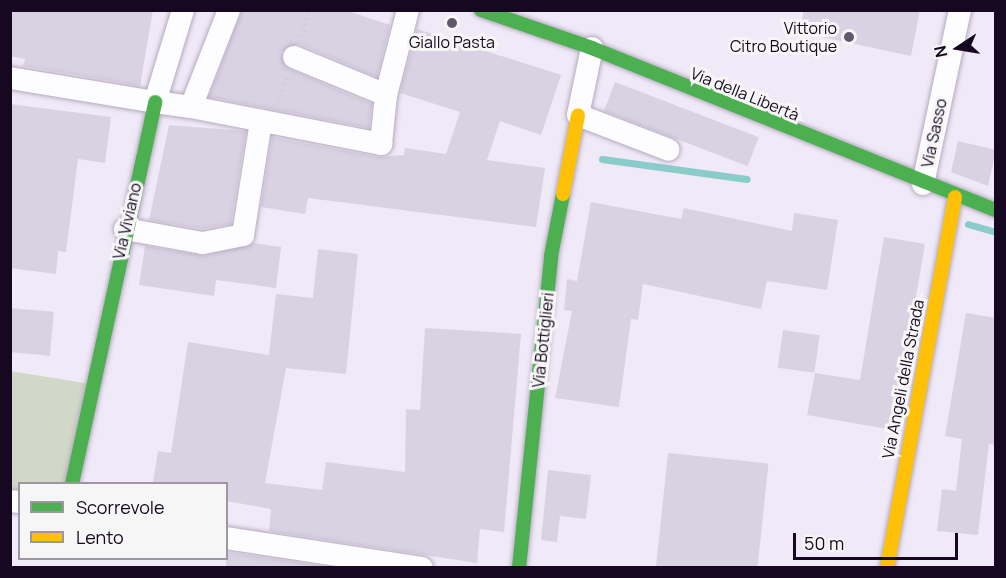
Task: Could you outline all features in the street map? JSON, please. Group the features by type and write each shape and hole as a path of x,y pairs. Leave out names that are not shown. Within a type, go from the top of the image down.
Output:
{"street":[{"path":"155,102 183,10"},
{"path":"191,107 229,10"},
{"path":"10,78 191,107 381,144 387,95 408,10"},
{"name":"Via della Libertà","path":"481,10 592,48 955,197 996,210"},
{"name":"Via Sasso","path":"923,184 960,10"},
{"name":"Via Bottiglieri","path":"519,567 552,256 592,48"},
{"path":"294,57 387,95"},
{"name":"Via Viviano","path":"72,482 125,229 155,102"},
{"path":"578,115 669,150"},
{"path":"125,229 203,243 243,235 261,121"},
{"name":"Via Angeli della Strada","path":"887,567 955,197"},
{"path":"228,538 422,567"}],"green space":[{"path":"10,371 91,384 72,482 18,482 18,502 11,501"}],"building":[{"path":"10,10 153,10 140,86 23,66 25,59 10,56"},
{"path":"242,10 345,10 390,25 377,77 299,44 281,52 289,69 372,104 369,128 209,97"},
{"path":"804,10 920,10 911,56 799,32"},
{"path":"417,29 561,75 541,135 500,121 487,160 545,168 536,227 308,198 305,214 261,207 272,137 378,157 404,155 405,148 446,154 460,112 400,93"},
{"path":"615,82 759,137 748,166 604,111"},
{"path":"10,104 111,117 105,163 78,159 66,252 58,251 56,274 10,268"},
{"path":"169,125 246,131 231,224 203,229 149,220"},
{"path":"958,141 996,150 988,186 951,172"},
{"path":"591,202 681,219 684,208 792,231 794,213 838,220 827,290 767,281 761,309 643,284 638,320 631,319 619,407 555,398 572,311 564,310 567,279 577,281"},
{"path":"884,237 925,244 893,430 807,415 815,373 860,380"},
{"path":"253,243 281,247 276,288 216,280 214,296 139,285 145,246 205,256"},
{"path":"318,249 358,254 346,374 286,368 265,483 322,490 326,462 405,472 406,409 420,410 425,328 521,334 504,532 480,529 477,563 269,531 271,509 228,501 228,482 153,482 158,451 171,453 188,342 269,355 276,294 313,298"},
{"path":"10,308 54,312 50,356 10,352"},
{"path":"966,313 996,318 996,445 989,444 978,535 937,531 942,489 956,491 962,439 945,436"},
{"path":"783,330 820,335 814,373 778,368"},
{"path":"668,453 768,464 757,568 656,567"},
{"path":"548,470 591,475 586,519 560,516 557,542 541,540"},
{"path":"228,552 330,567 226,567"}],"waterway":[{"path":"602,159 747,179"},
{"path":"968,224 996,232"}],"traffic: fast":[{"path":"481,10 592,48 996,210"},
{"path":"72,482 155,102"},
{"path":"519,568 551,256 563,194"}],"traffic: slow":[{"path":"563,194 578,115"},
{"path":"887,568 955,197"}],"place":[{"name":"Giallo Pasta","path":"452,23"},
{"name":"Vittorio Citro Boutique","path":"849,37"}]}
